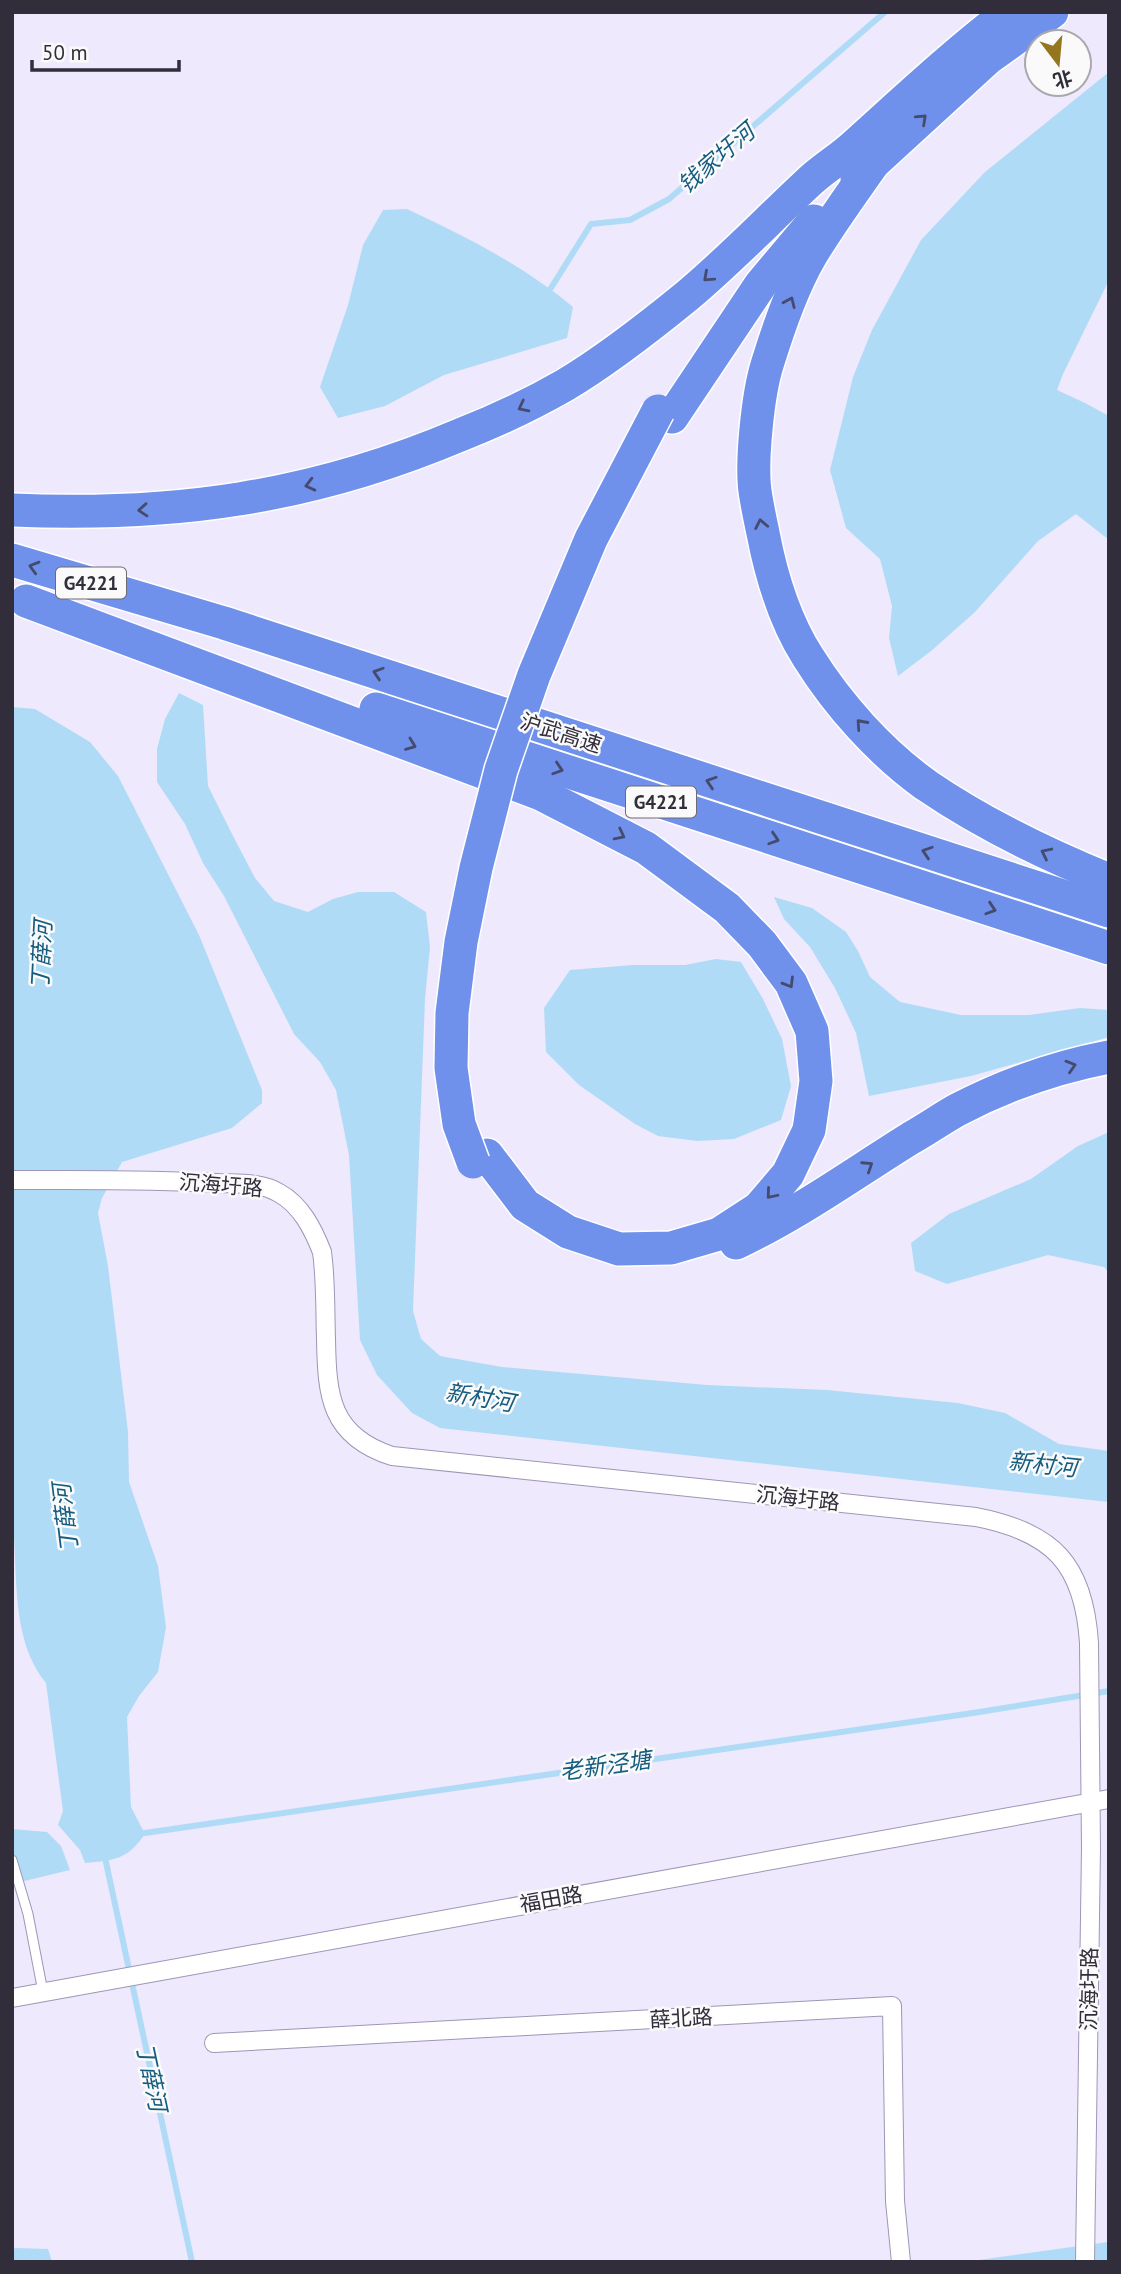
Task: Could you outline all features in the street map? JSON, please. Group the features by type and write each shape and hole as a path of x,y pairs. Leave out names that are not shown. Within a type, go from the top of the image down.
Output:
{"highway":[{"path":"1009,12 972,40 861,157 833,200 761,284 665,414 605,544 548,680 516,775 491,872 466,1015 465,1069 480,1159 480,1175 514,1219 564,1250 619,1265 674,1265 726,1248 769,1227 956,1111 1016,1082 1109,1057"},
{"path":"12,510 139,511 257,498 354,475 426,450 496,420 566,384 629,340 687,295 743,246 813,179 861,157 987,58 1052,12"},
{"path":"861,157 809,259 785,313 766,369 756,428 754,489 766,547 782,602 807,656 841,703 880,746 924,783 971,814 1109,880"},
{"name":"沪武高速","path":"12,560 224,623 1109,911"},
{"path":"19,599 541,794 646,848 727,908 762,943 791,984 812,1031 816,1081 809,1130 788,1174 759,1208 719,1234 671,1248 619,1249 568,1233 525,1205 480,1159"},
{"name":"沪武高速","path":"19,599 214,656 1109,948"}],"street":[{"name":"沉海圩路","path":"12,1180 162,1180 261,1185 278,1192 304,1216 322,1252 328,1392 344,1425 375,1450 392,1455 976,1517 1023,1529 1057,1553 1082,1592 1088,1620 1090,1802 1086,2262"},
{"name":"福田路","path":"12,1998 1109,1799"},
{"name":"薛北路","path":"214,2043 892,2006 895,2201 901,2262"}],"lane":[{"path":"12,1860 28,1914 43,1992"}],"water":[{"path":"1109,72 1109,280 1057,390 1109,416 1109,540 1076,514 1038,541 975,612 898,676 889,638 892,606 880,559 846,528 830,470 853,377 872,330 921,240 985,172 1077,98 1093,98 1093,85"},
{"path":"407,209 493,253 535,278 573,307 567,338 444,375 385,406 338,418 320,387 348,305 363,245 383,210"},
{"name":"新村河","path":"179,693 203,705 208,786 255,878 274,901 308,912 333,899 358,892 394,892 426,912 430,947 425,999 413,1311 421,1339 440,1356 502,1367 707,1385 827,1390 958,1403 1005,1413 1059,1444 1109,1451 1109,1502 440,1428 412,1413 377,1375 360,1340 349,1155 336,1090 320,1062 294,1034 185,824 157,782 157,749 165,719"},
{"path":"12,707 35,709 90,742 118,776 199,935 262,1090 262,1103 232,1128 122,1162 102,1198 98,1213 108,1266 128,1432 129,1482 158,1566 166,1627 158,1672 127,1717 131,1807 145,1834 126,1854 104,1861 85,1863 80,1850 58,1825 63,1811 46,1683 26,1646 16,1581 12,1516"},
{"path":"774,897 812,908 846,932 870,977 900,1002 961,1015 1029,1015 1080,1008 1109,1010 1109,1037 971,1076 869,1096 856,1033 835,988 810,947 784,919"},
{"path":"716,959 741,962 782,1039 791,1086 781,1120 734,1139 697,1141 658,1136 635,1124 579,1085 546,1052 544,1008 570,970 633,965 685,965"},
{"path":"1109,1132 1109,1273 1104,1267 1048,1255 947,1284 915,1271 911,1243 949,1214 1031,1179 1078,1146"},
{"path":"12,1829 47,1832 61,1846 70,1870 12,1884"},
{"path":"1108,2242 1109,2262 965,2262"},
{"path":"12,2249 48,2249 52,2262 12,2262"}],"waterway":[{"name":"钱家圩河","path":"551,288 591,224 630,220 669,199 885,12"},
{"name":"老新泾塘","path":"138,1834 1109,1691"},
{"name":"丁薛河","path":"104,1853 192,2262"}]}
